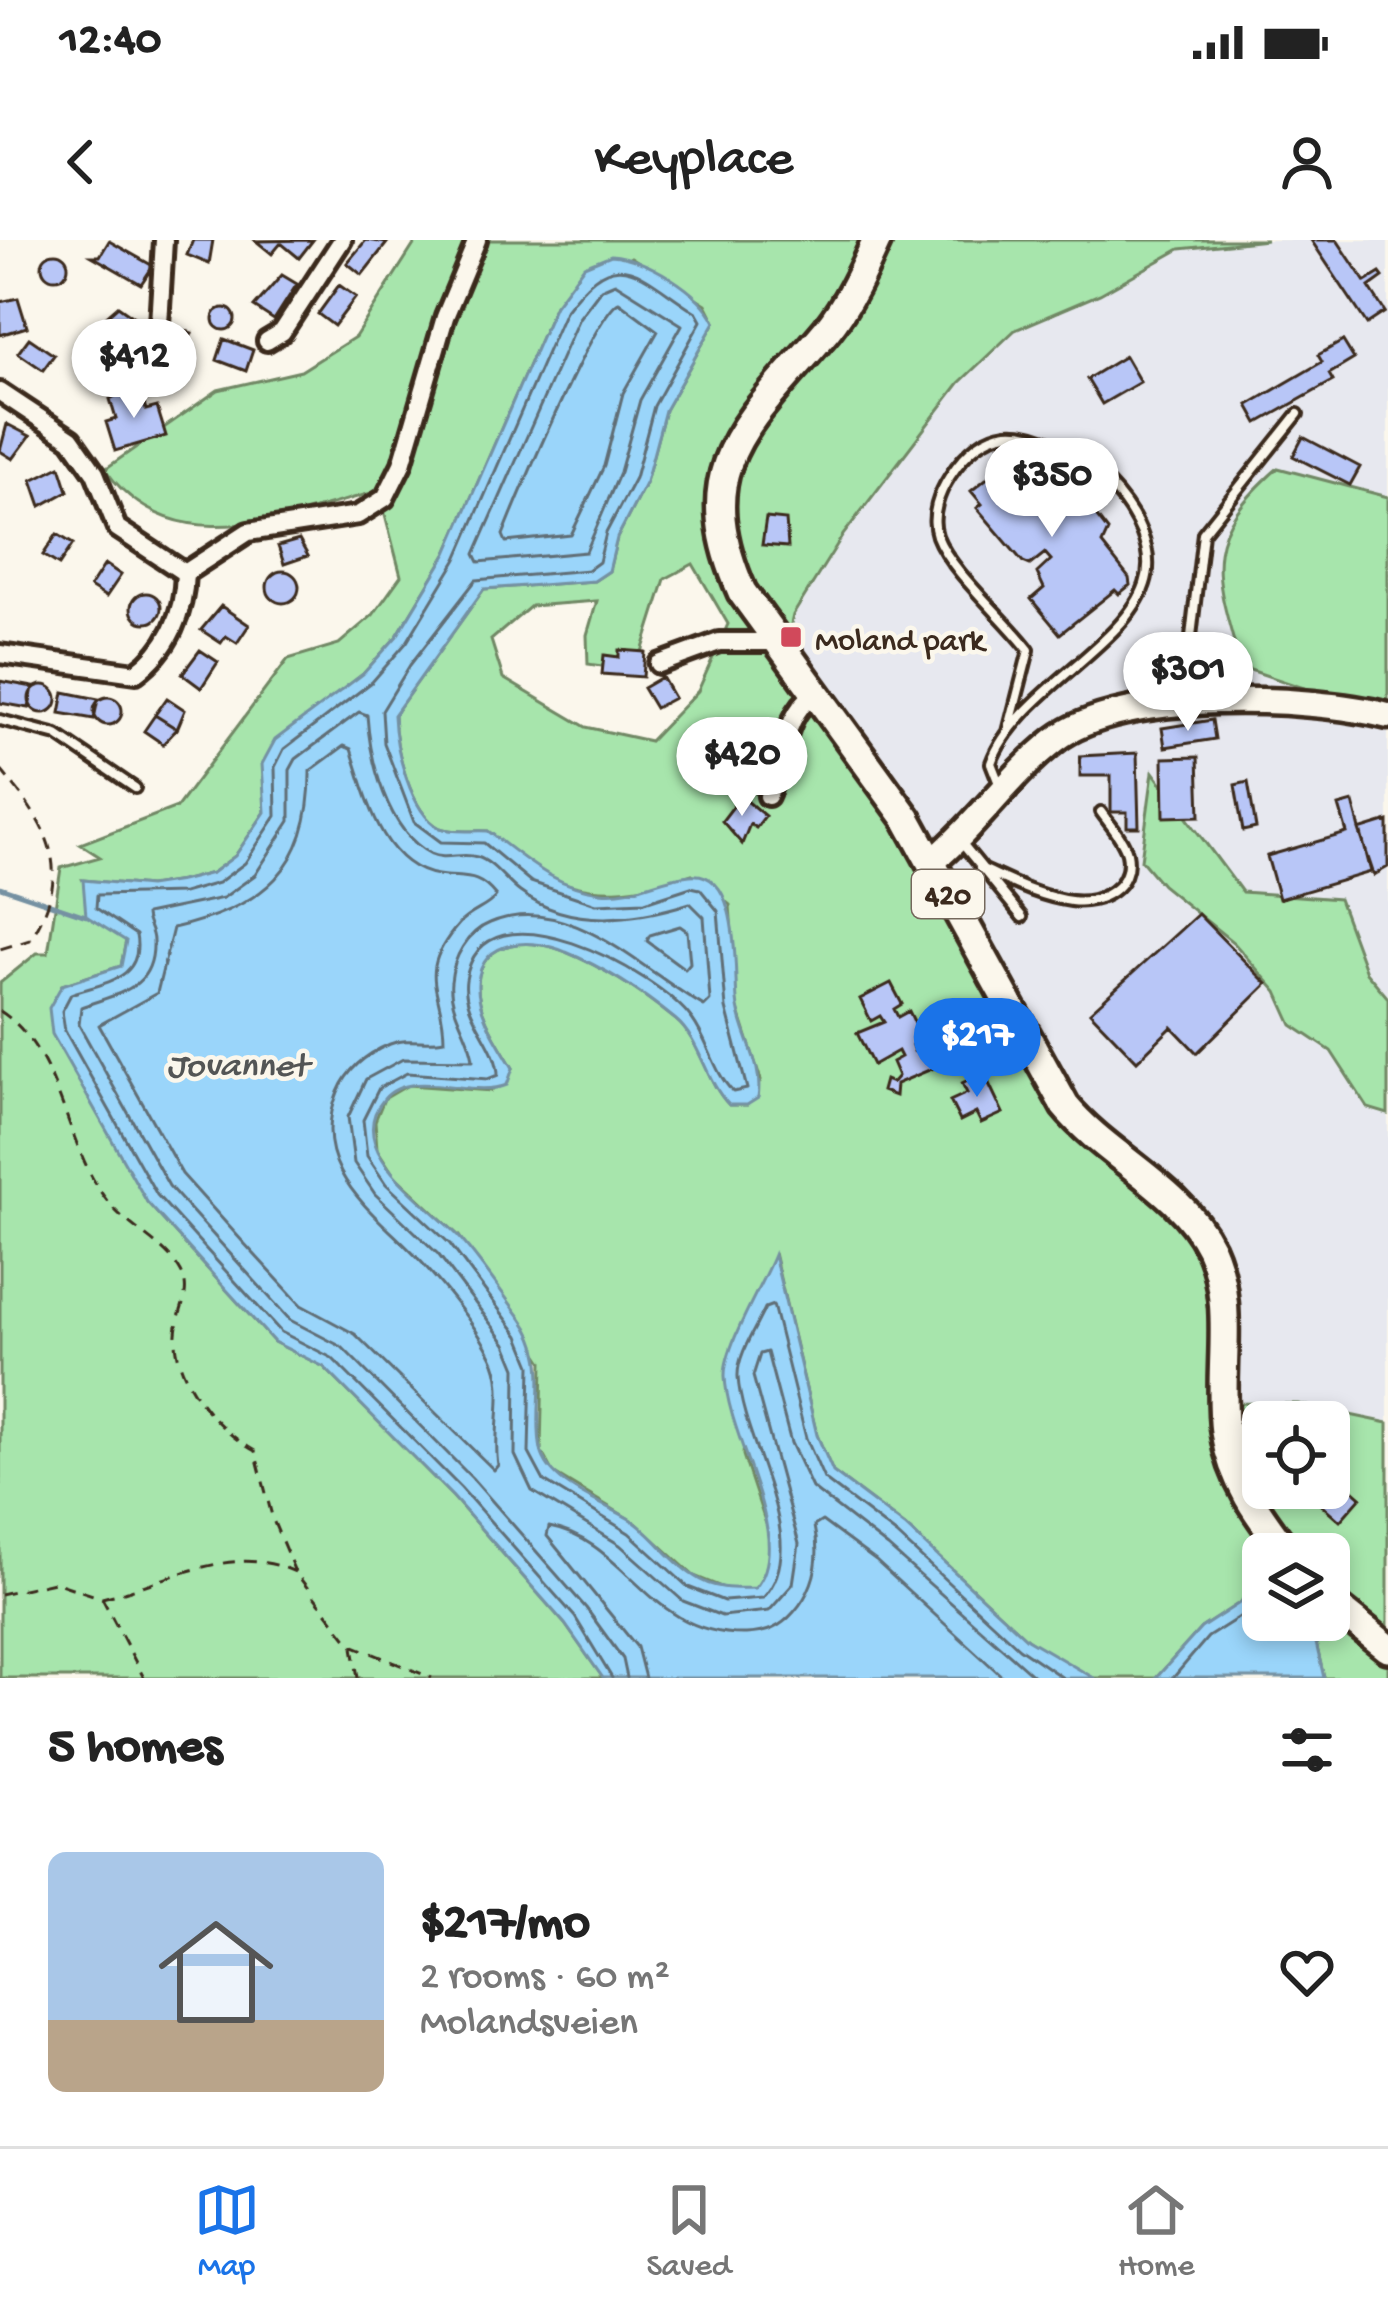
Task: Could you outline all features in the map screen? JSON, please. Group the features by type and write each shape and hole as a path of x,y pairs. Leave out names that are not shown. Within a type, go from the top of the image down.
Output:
{"main road":[{"name":"420","path":"877,240 829,327 752,412 723,475 721,518 728,562 776,642 892,794 1065,1106 1100,1143 1180,1208 1208,1243 1222,1288 1230,1453 1247,1496 1273,1533"},
{"path":"1350,1618 1388,1648"}],"street":[{"path":"156,375 164,240"},
{"path":"267,341 282,332 342,240"},
{"path":"0,655 136,673 151,663 178,620 185,573 248,532 358,515 386,498 402,464 446,317 477,240"},
{"path":"0,392 71,439 94,473 117,528 185,573"},
{"path":"659,664 718,642 776,642"},
{"path":"768,796 783,765 792,712 815,693"},
{"path":"931,863 959,840 1003,789 1077,726 1105,716 1183,705 1341,704 1388,716"}],"lane":[{"path":"1183,705 1203,533 1298,414"},
{"path":"1003,789 991,763 1008,732 1029,650 942,546 934,522 942,489 958,464 974,448 1006,434 1031,436 1111,485 1143,525 1148,560 1138,598 1008,732"},
{"path":"0,720 57,734 135,788"},
{"path":"980,868 1072,902 1101,899 1117,889 1127,868 1120,838 1101,812"},
{"path":"959,840 1022,917"}],"path":[{"path":"0,769 35,812 54,850 50,909 30,940 0,949"},
{"path":"0,1011 14,1020 49,1074 106,1201 180,1268 188,1290 175,1339 195,1394 235,1441 255,1451 273,1520 295,1572 352,1646 358,1678"},
{"path":"0,1594 54,1582 102,1598 162,1584 189,1570 251,1558 295,1572"},
{"path":"102,1598 144,1678"},
{"path":"352,1646 432,1678"}],"shaded area":[{"name":"Moland park","path":"1267,240 1388,240 1388,497 1371,495 1329,692 1388,716 1388,998 1366,972 1339,899 1242,892 1154,773 1162,885 1234,943 1277,992 1292,1025 1331,1051 1368,1108 1388,1114 1388,1423 1350,1415 1350,1401 1231,1404 1078,1124 786,646 793,615 843,535 959,383 1015,330 1100,294 1180,249"}],"green space":[{"path":"417,240 1267,240 1180,249 1100,294 1015,330 959,383 843,535 793,615 786,646 839,725 1034,1059 1148,1185 1200,1255 1213,1348 1231,1403 1242,1403 1242,1509 1350,1509 1350,1415 1388,1423 1388,1678 1324,1678 1316,1641 1350,1641 1350,1533 1242,1533 1242,1601 1201,1628 1156,1678 1094,1678 1075,1672 1027,1639 905,1526 833,1472 817,1435 775,1257 756,1301 743,1455 773,1545 769,1572 755,1589 726,1589 694,1576 636,1523 553,1473 541,1451 543,1362 459,1236 394,1175 377,1149 375,1121 384,1099 408,1085 491,1091 513,1068 478,994 481,968 499,949 511,945 539,944 566,952 650,1000 684,1028 729,1105 747,1105 761,1080 737,1006 730,905 692,874 634,889 577,887 532,868 488,831 440,828 420,808 397,744 394,715 484,589 594,581 609,571 617,538 646,482 665,410 715,322 706,304 631,257 555,305 447,553 397,636 363,674 327,702 265,789 265,812 235,856 212,873 181,881 149,886 83,880 126,940 121,966 62,985 147,1202 274,1342 324,1367 453,1497 565,1624 603,1678 0,1678 0,983 37,953 48,953 61,868 100,857 80,844 177,807 288,659 339,644 373,615 401,576 379,491 269,520 197,524 163,516 132,498 105,469 218,390 301,371 355,337","holes":["693,564 728,624 698,691 650,741 586,727 503,678 491,640 531,606 597,601 587,635 588,664 636,671 665,579"]},
{"path":"1278,468 1388,497 1388,716 1241,667 1224,606 1219,559 1234,516"},
{"path":"1153,772 1242,892 1339,899 1366,972 1388,998 1388,1114 1368,1108 1331,1051 1292,1025 1277,992 1234,943 1162,885 1141,860"}],"water":[{"name":"Jovannet","path":"611,255 640,262 670,278 697,299 715,322 665,410 646,482 617,538 609,571 594,581 484,589 394,715 397,744 406,778 429,820 440,828 488,831 568,884 600,892 623,891 690,875 707,877 718,888 732,924 737,1000 758,1073 758,1098 747,1105 729,1105 684,1028 637,991 553,947 511,945 489,957 478,983 485,1016 513,1068 507,1085 477,1089 426,1084 396,1090 384,1099 374,1119 374,1138 395,1176 460,1238 531,1334 539,1366 541,1450 546,1463 566,1484 633,1521 678,1564 708,1584 755,1588 766,1568 768,1543 725,1376 737,1333 774,1255 817,1435 833,1472 905,1526 1027,1639 1094,1678 603,1678 565,1624 453,1497 324,1367 274,1342 147,1202 52,1034 49,1008 62,985 121,966 126,941 86,916 83,880 149,886 181,881 212,873 235,856 265,812 262,764 275,740 363,674 397,636 447,553 555,305 584,266"},
{"path":"1241,1602 1242,1641 1316,1641 1324,1678 1156,1678 1201,1628"}],"building":[{"path":"193,240 213,240 209,264 187,255"},
{"path":"313,240 299,258 281,243 272,254 256,241"},
{"path":"366,240 387,243 362,275 347,263"},
{"path":"1311,240 1337,240 1365,282 1380,273 1383,277 1369,287 1385,312 1367,324"},
{"path":"109,241 153,266 141,284 92,256 100,256"},
{"path":"55,253 68,266 55,279 42,266"},
{"path":"282,275 297,284 274,320 254,307"},
{"path":"339,285 356,297 334,326 318,314"},
{"path":"18,298 27,327 0,335 0,302"},
{"path":"118,306 155,332 142,351 95,326"},
{"path":"224,308 235,319 224,330 213,319"},
{"path":"171,326 192,333 185,352 164,345"},
{"path":"29,338 54,355 43,370 18,353"},
{"path":"224,339 253,350 246,371 217,360"},
{"path":"1343,341 1354,359 1329,374 1333,381 1258,423 1248,405 1322,362 1318,355"},
{"path":"1125,356 1140,382 1102,404 1087,379"},
{"path":"126,390 127,394 140,390 146,410 157,407 166,436 115,451 106,422 116,419 110,399"},
{"path":"7,424 30,436 13,459 0,451"},
{"path":"1303,437 1360,467 1350,485 1293,456"},
{"path":"1020,452 1031,465 1035,461 1072,508 1087,504 1108,531 1102,544 1129,578 1130,585 1119,594 1115,590 1060,634 1031,599 1044,588 1037,573 1051,560 1045,553 1030,565 1023,562 977,508 982,504 971,491"},
{"path":"60,466 68,491 41,506 32,480"},
{"path":"766,518 786,520 788,547 762,545"},
{"path":"57,534 73,544 59,565 43,555"},
{"path":"299,540 308,556 284,564 278,546"},
{"path":"105,564 121,575 106,597 90,587"},
{"path":"283,571 295,575 299,587 295,599 283,603 271,599 267,587 271,575"},
{"path":"146,593 161,608 146,623 131,608"},
{"path":"221,606 249,625 237,643 226,636 221,643 201,630"},
{"path":"200,650 218,662 201,688 182,674"},
{"path":"619,650 645,652 643,677 602,674 604,655 619,657"},
{"path":"662,677 674,698 655,708 643,688"},
{"path":"0,681 33,687 29,708 0,703"},
{"path":"43,685 53,689 57,699 53,709 43,713 33,709 29,699 33,689"},
{"path":"64,692 98,699 94,719 60,713"},
{"path":"108,697 118,701 122,711 118,721 108,725 98,721 94,711 98,701"},
{"path":"167,698 185,710 177,729 155,715"},
{"path":"155,715 177,729 163,744 144,731"},
{"path":"1212,720 1215,739 1165,747 1162,728"},
{"path":"731,726 734,752 713,754 711,728"},
{"path":"735,753 739,769 711,773 708,760"},
{"path":"1137,753 1139,827 1127,827 1127,812 1111,812 1111,776 1080,776 1080,756"},
{"path":"1198,757 1200,816 1164,817 1163,758"},
{"path":"1248,782 1256,828 1243,831 1235,785"},
{"path":"741,796 765,816 756,828 750,824 742,844 722,821"},
{"path":"1353,802 1371,872 1279,899 1267,856 1347,833 1339,806"},
{"path":"1388,821 1388,867 1374,875 1359,830"},
{"path":"1198,914 1267,984 1197,1053 1172,1027 1137,1061 1090,1012"},
{"path":"891,983 902,1004 894,1009 898,1017 909,1011 923,1040 912,1045 914,1051 923,1046 934,1068 896,1084 895,1096 882,1091 885,1080 892,1083 898,1076 892,1062 901,1057 898,1051 873,1065 857,1033 884,1022 880,1016 871,1021 860,999"},
{"path":"984,1073 1003,1113 981,1123 976,1113 960,1121 950,1101 967,1093 962,1083"},
{"path":"1350,1487 1361,1497 1340,1521 1326,1509 1350,1509"}],"waterway":[{"path":"0,887 86,916"}],"place":[{"name":"Moland park","path":"791,637"}]}
